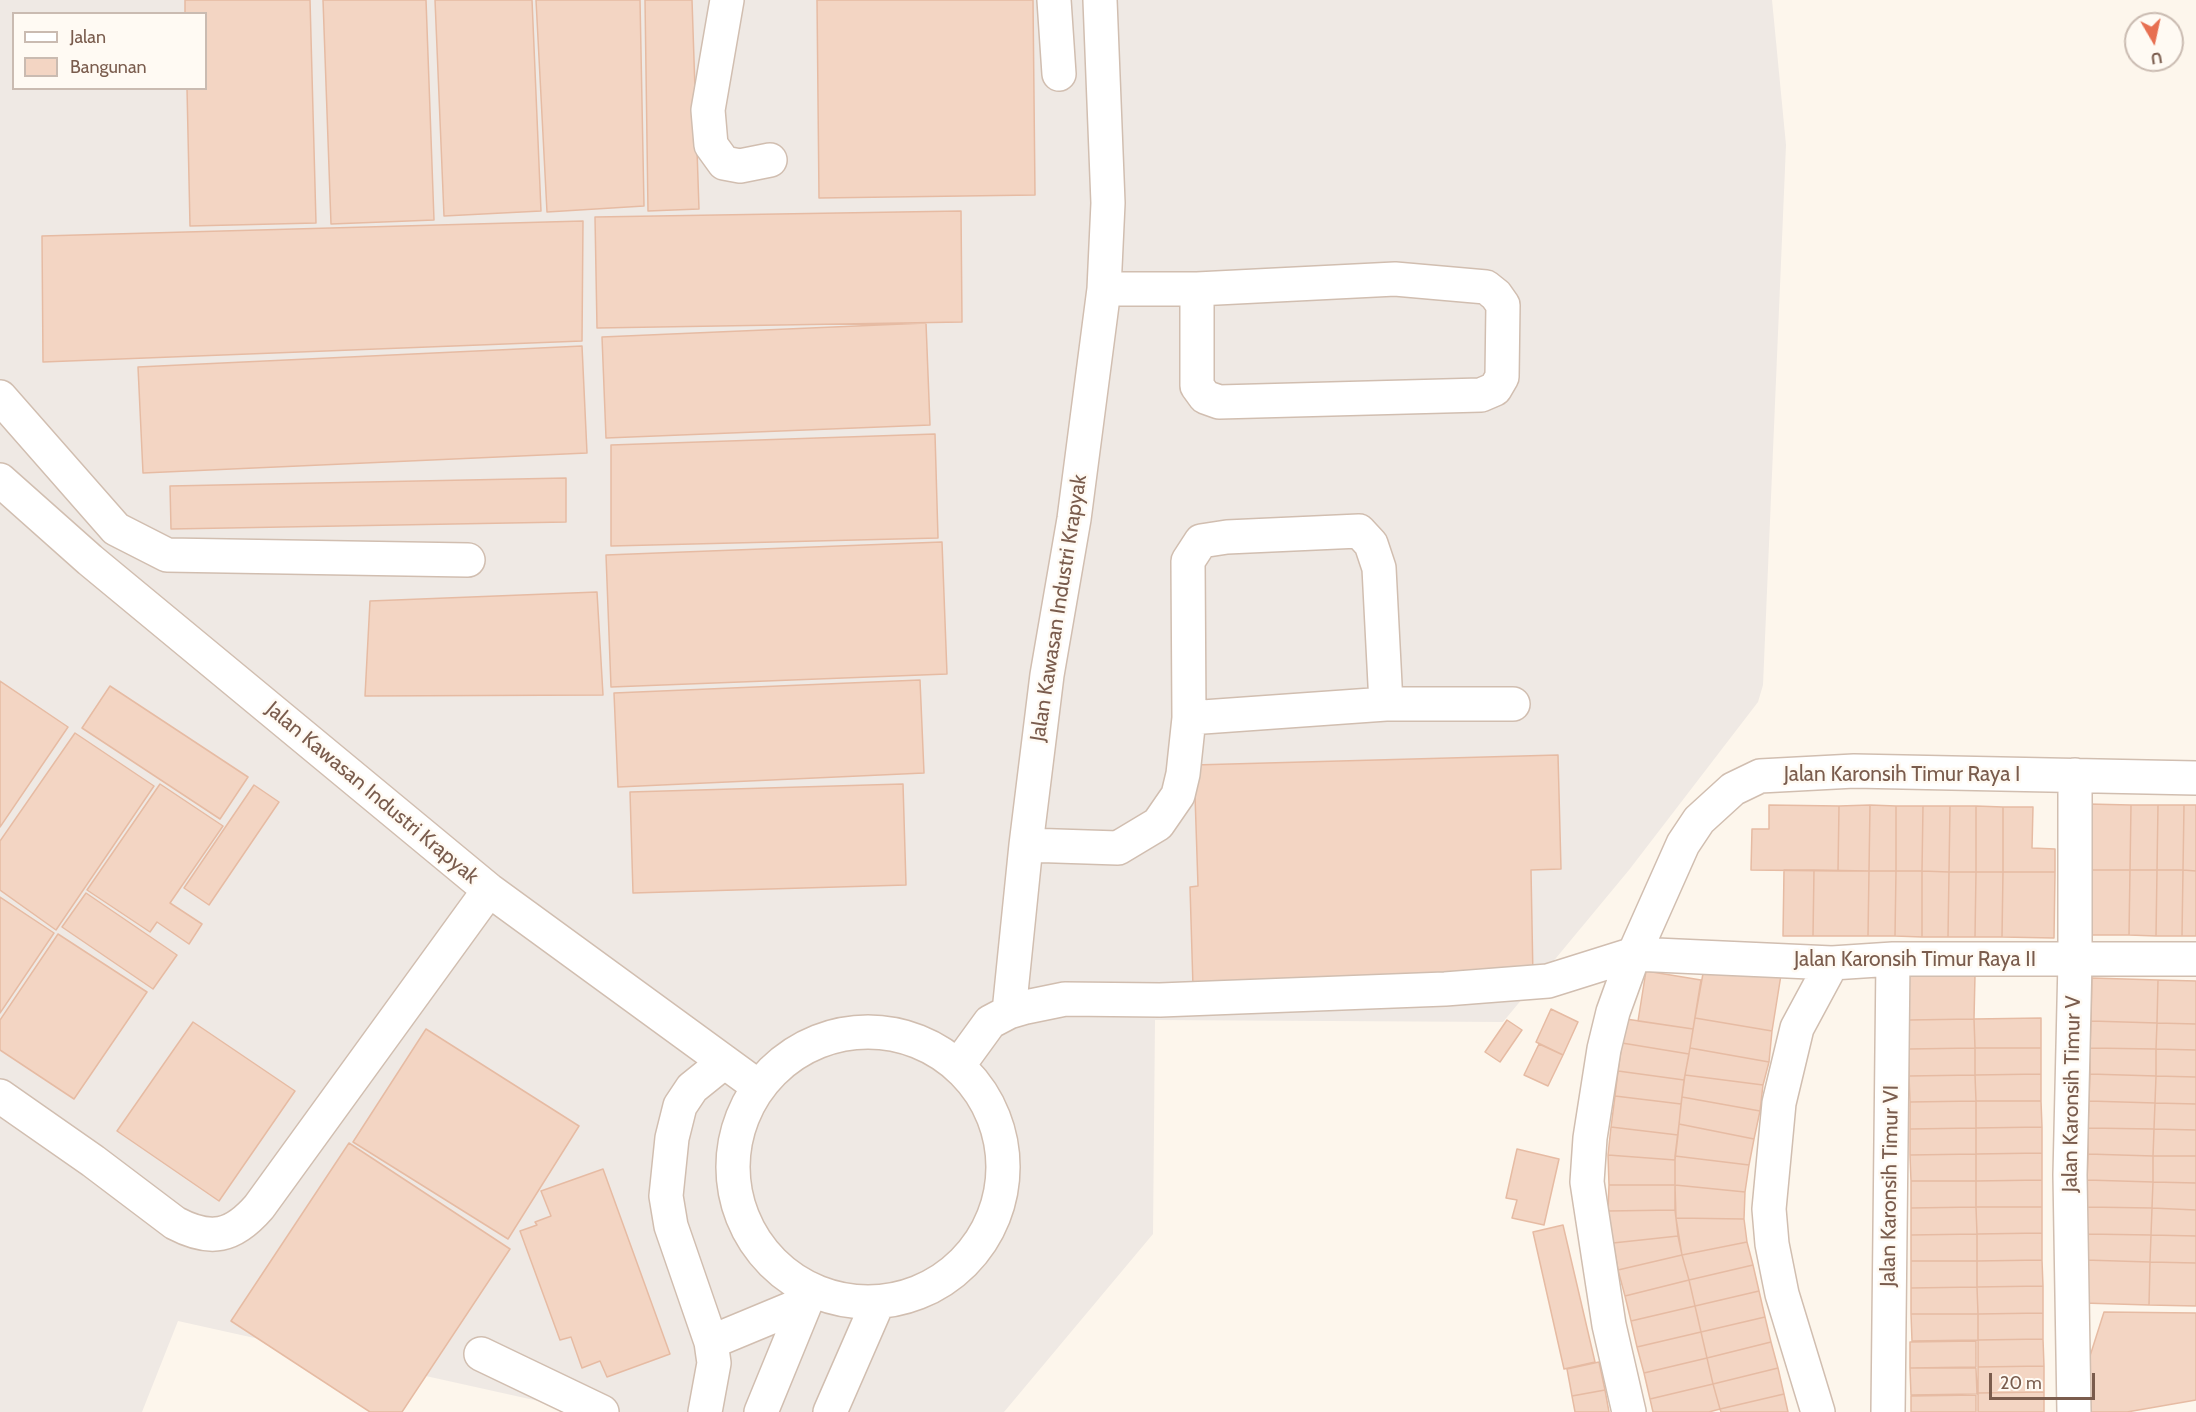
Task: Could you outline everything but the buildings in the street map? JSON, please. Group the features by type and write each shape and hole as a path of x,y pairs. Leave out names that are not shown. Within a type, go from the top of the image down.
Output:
{"street":[{"path":"727,0 708,110 711,145 717,157 724,163 740,166 770,160"},
{"path":"1054,0 1059,74"},
{"name":"Jalan Kawasan Industri Krapyak","path":"1009,1012 1026,845 1047,675 1074,519 1104,289 1108,203 1100,0"},
{"path":"1104,289 1197,289 1395,279 1486,286 1503,305 1502,377 1495,389 1481,395 1219,402 1205,397 1197,386 1197,289"},
{"path":"0,397 116,529 166,555 468,560"},
{"name":"Jalan Kawasan Industri Krapyak","path":"0,480 90,560 489,890 626,989 723,1063 759,1087"},
{"path":"1026,845 1118,848 1158,824 1178,795 1190,718 1188,561 1201,541 1227,537 1359,531 1371,544 1379,568 1386,705"},
{"path":"1190,718 1386,705 1513,704"},
{"name":"Jalan Karonsih Timur Raya I","path":"1629,1412 1609,1325 1587,1182 1590,1138 1604,1050 1613,1012 1634,954 1683,844 1699,820 1733,789 1760,776 1854,771 2196,778"},
{"name":"Jalan Karonsih Timur V","path":"2074,1412 2070,1175 2075,775"},
{"path":"0,1096 93,1161 175,1223 190,1231 208,1234 225,1233 245,1224 259,1208 489,890"},
{"path":"958,1066 990,1022 1009,1012 1065,999 1160,1000 1445,988 1548,981 1634,954"},
{"name":"Jalan Karonsih Timur Raya II","path":"1634,954 1832,963 1893,960 2196,959"},
{"name":"Jalan Karonsih Timur VI","path":"1888,1412 1893,960"},
{"path":"1818,1412 1782,1294 1772,1244 1769,1209 1779,1103 1797,1028 1832,963"},
{"path":"711,1341 808,1296 878,1302 911,1295 948,1276 977,1249 996,1213 1004,1174 1000,1133 984,1096 958,1066 930,1046 894,1034 856,1032 819,1041 786,1060 759,1087 740,1122 732,1161 736,1201 758,1245 777,1268 808,1296"},
{"path":"705,1412 714,1363 711,1341 671,1227 666,1196 672,1138 680,1106 692,1088 723,1063"},
{"path":"760,1412 808,1296"},
{"path":"830,1412 878,1302"},
{"path":"481,1354 602,1412"}],"shaded area":[{"path":"0,0 1772,0 1786,145 1763,685 1758,702 1629,870 1503,1022 1155,1020 1153,1234 1004,1412 588,1412 178,1321 142,1412 0,1412"}]}
